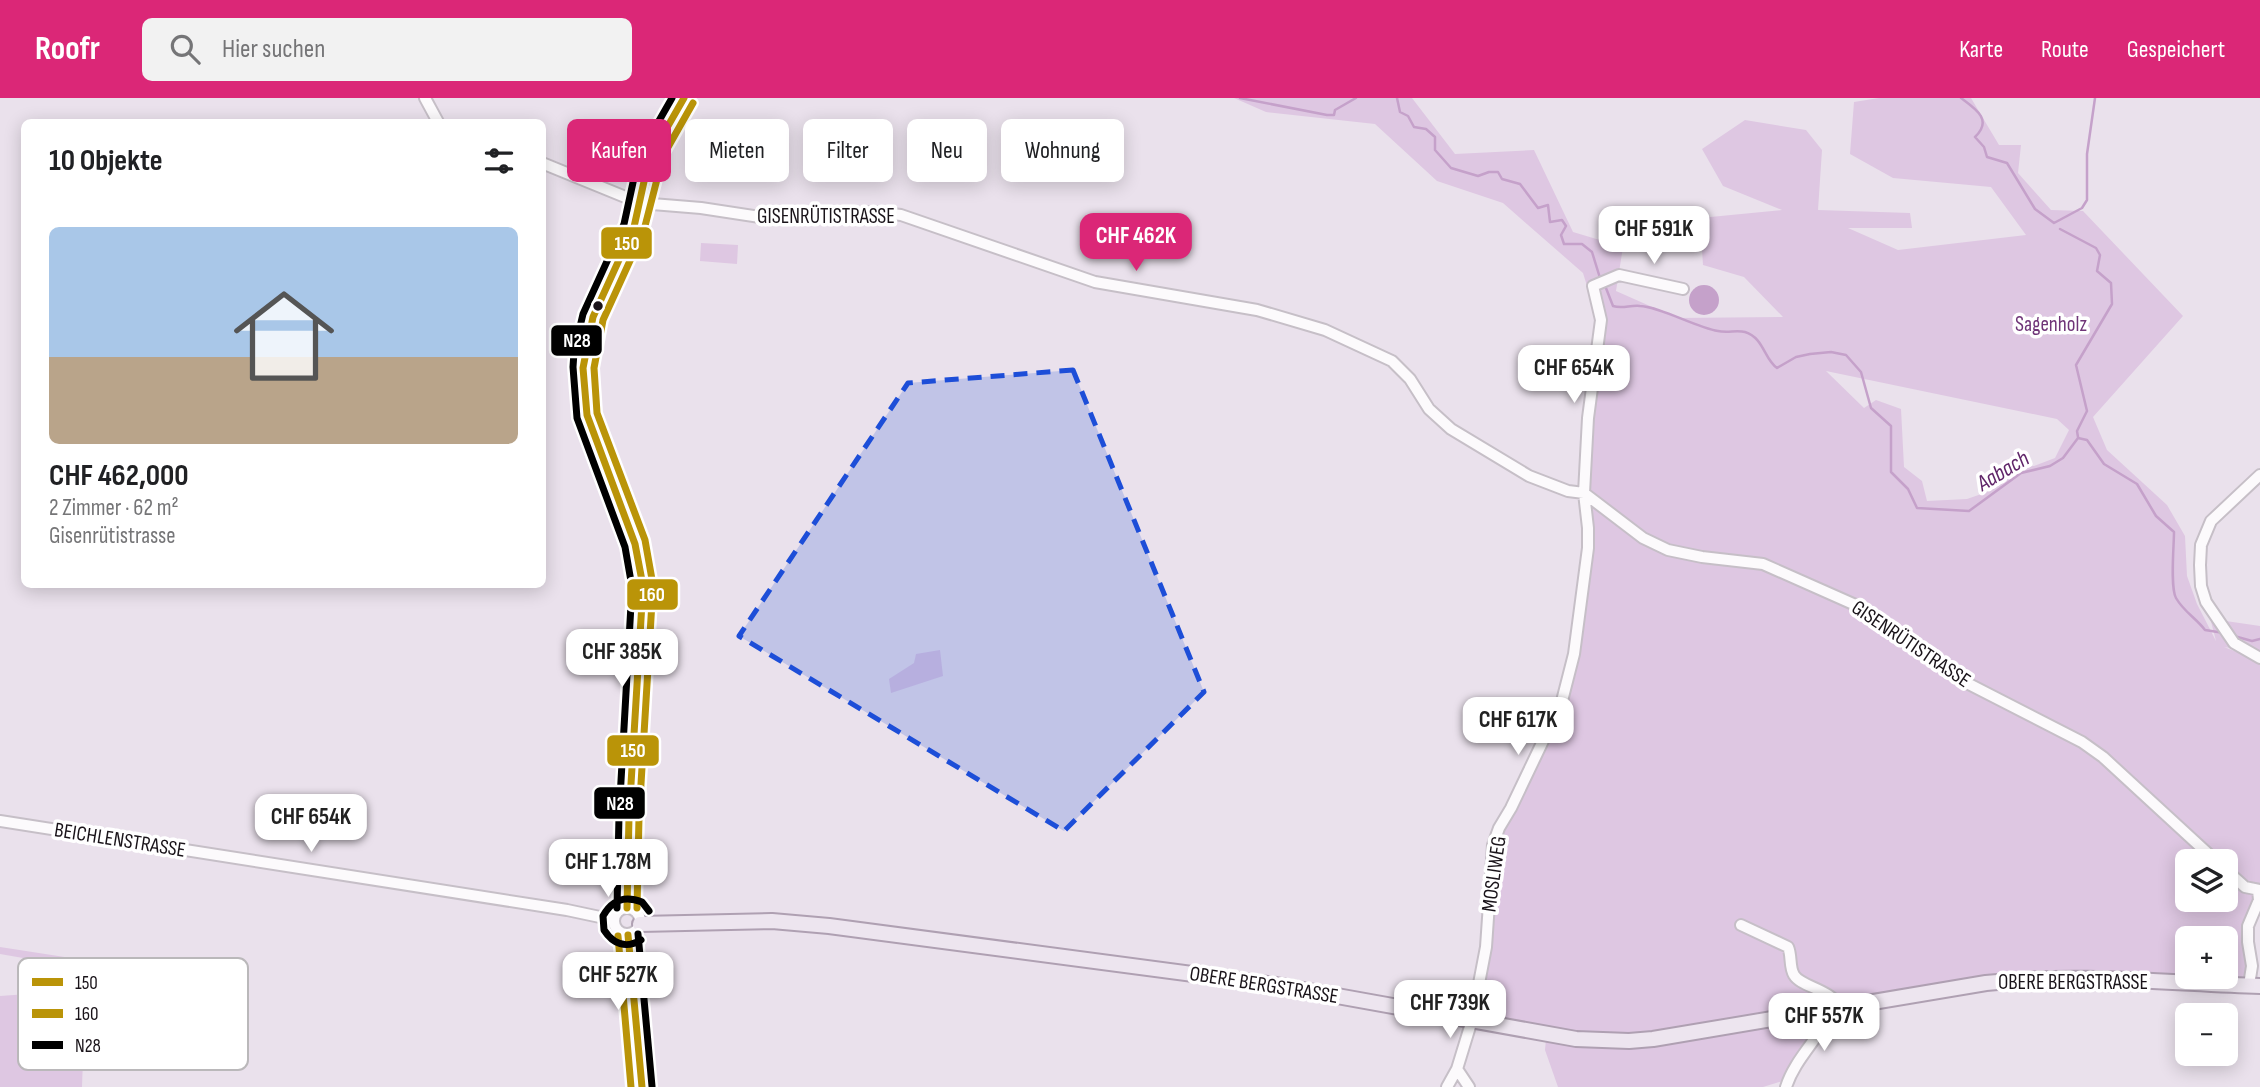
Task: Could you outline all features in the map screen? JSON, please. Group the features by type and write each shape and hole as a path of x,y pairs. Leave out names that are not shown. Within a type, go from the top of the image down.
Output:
{"main road":[{"name":"OBERE BERGSTRASSE","path":"640,925 772,921 829,926 1226,978 1576,1039 1629,1041 2021,979 2076,978 2254,985"}],"street":[{"path":"425,98 436,119"},
{"path":"627,908 629,817 643,586 635,544 599,452 585,403 584,355 593,317 631,235 653,152 684,98"},
{"name":"GISENRÜTISTRASSE","path":"546,165 640,203 701,208 773,219 874,212 901,215 1095,282 1257,310 1325,330 1392,360 1410,379 1429,409 1451,429 1529,476 1568,491 1584,493 1643,538 1668,550 1763,564 1860,607 1963,681 2082,742 2103,757 2203,849"},
{"name":"MOSLIWEG","path":"1447,1087 1457,1069 1472,1020 1486,947 1493,845 1562,701 1574,654 1588,548 1584,493 1588,418 1601,320 1593,286 1619,275 1683,289"},
{"path":"2260,475 2211,522 2202,545 2201,586 2206,602 2234,643 2260,658"},
{"name":"BEICHLENSTRASSE","path":"0,821 556,908 614,920"},
{"path":"2238,881 2245,887 2259,890 2259,900 2248,926 2248,943 2256,962 2254,985"},
{"path":"627,908 638,913 640,925 636,932 628,934 617,931 614,920 618,911 627,908"},
{"path":"1741,925 1788,947 1793,974 1801,982 1824,991 1838,1001 1837,1008 1795,1066 1786,1087"},
{"path":"628,934 642,1087"},
{"path":"1457,1069 1469,1087"}],"highlighted area":[{"path":"1073,370 1204,692 1064,831 739,636 908,383"}],"green space":[{"name":"Sagenholz","path":"1234,98 1412,98 1455,154 1534,150 1573,232 1623,247 1616,291 1677,318 1783,317 1744,277 1703,265 1700,218 1782,210 1723,186 1702,149 1745,120 1806,130 1822,150 1818,210 1910,213 1912,228 1848,228 1898,250 2026,235 1991,187 1893,178 1850,154 1854,102 1879,98 1971,98 1999,145 2021,145 2018,173 2051,210 2083,211 2183,316 2093,417 2107,450 2167,505 2185,536 2187,576 2197,604 2216,641 2206,602 2219,620 2260,626 2260,653 2224,647 2260,661 2260,890 2246,974 2238,980 2238,926 2175,926 2175,979 2076,978 1625,1037 1472,1020 1493,845 1562,701 1582,605 1584,493 1600,328 1583,273 1503,203 1437,181 1375,124 1266,112","holes":["1826,371 2057,419 2069,430 2055,458 2034,466 2008,467 1990,491 1967,499 1927,501 1922,481 1904,467 1901,409 1876,400 1864,408"]},
{"path":"701,243 738,245 737,264 700,261"},
{"path":"940,650 943,676 891,693 889,679 914,663 916,654"},
{"path":"0,947 71,958 23,958 0,954"},
{"path":"18,995 18,1070 83,1070 82,1087 0,1087 0,996"},
{"path":"1820,1018 1822,1022 1786,1080 1763,1087 1558,1087 1545,1050 1546,1039 1588,1045"}],"shaded area":[{"path":"1704,285 1715,289 1719,300 1715,311 1704,315 1693,311 1689,300 1693,289"}],"waterway":[{"name":"Aabach","path":"1240,98 1327,115 1334,115 1335,110 1356,98"},
{"name":"Aabach","path":"1397,98 1400,112 1408,116 1414,127 1426,129 1435,137 1435,150 1451,168 1478,176 1498,172 1502,179 1520,184 1538,208 1548,205 1550,222 1562,220 1566,226 1561,235 1564,244 1582,244 1592,252 1600,278"},
{"path":"1961,98 1980,115 1983,125 1975,137 1984,147 1987,157 2007,163 2035,209 2054,223 2082,208 2087,200 2087,154 2095,98"},
{"path":"2060,229 2096,248 2100,255 2097,271 2111,283 2112,304 2076,365 2087,411 2077,431 2078,437"},
{"name":"Aabach","path":"1604,283 1613,306 1648,307 1709,329 1745,332 1756,339 1777,368 1796,357 1810,354 1831,352 1846,355 1861,372 1871,408 1891,426 1891,472 1908,489 1917,508 1969,511 2021,473 2050,466 2063,458 2078,438"},
{"name":"Aabach","path":"2078,438 2087,440 2104,464 2137,484 2156,516 2174,532 2173,576 2176,598 2205,630 2224,633"},
{"name":"Aabach","path":"2234,636 2252,641 2260,639"}],"transit line":[{"name":"N28","path":"617,908 619,816 632,587 625,547 577,418 574,352 583,314 624,224 637,164 672,98"},
{"name":"150","path":"627,908 629,817 643,586 635,544 587,415 583,368 593,317 634,227 647,168 653,152 684,98"},
{"name":"160","path":"637,908 639,817 653,585 645,540 597,413 594,368 603,320 644,230 663,156 693,103"},
{"name":"N28","path":"641,940 620,944 611,939 604,930 603,916 610,906 624,899 642,902 649,911"},
{"name":"N28","path":"638,934 652,1086"},
{"name":"150","path":"628,935 642,1087"},
{"name":"160","path":"618,936 631,1087"}]}
